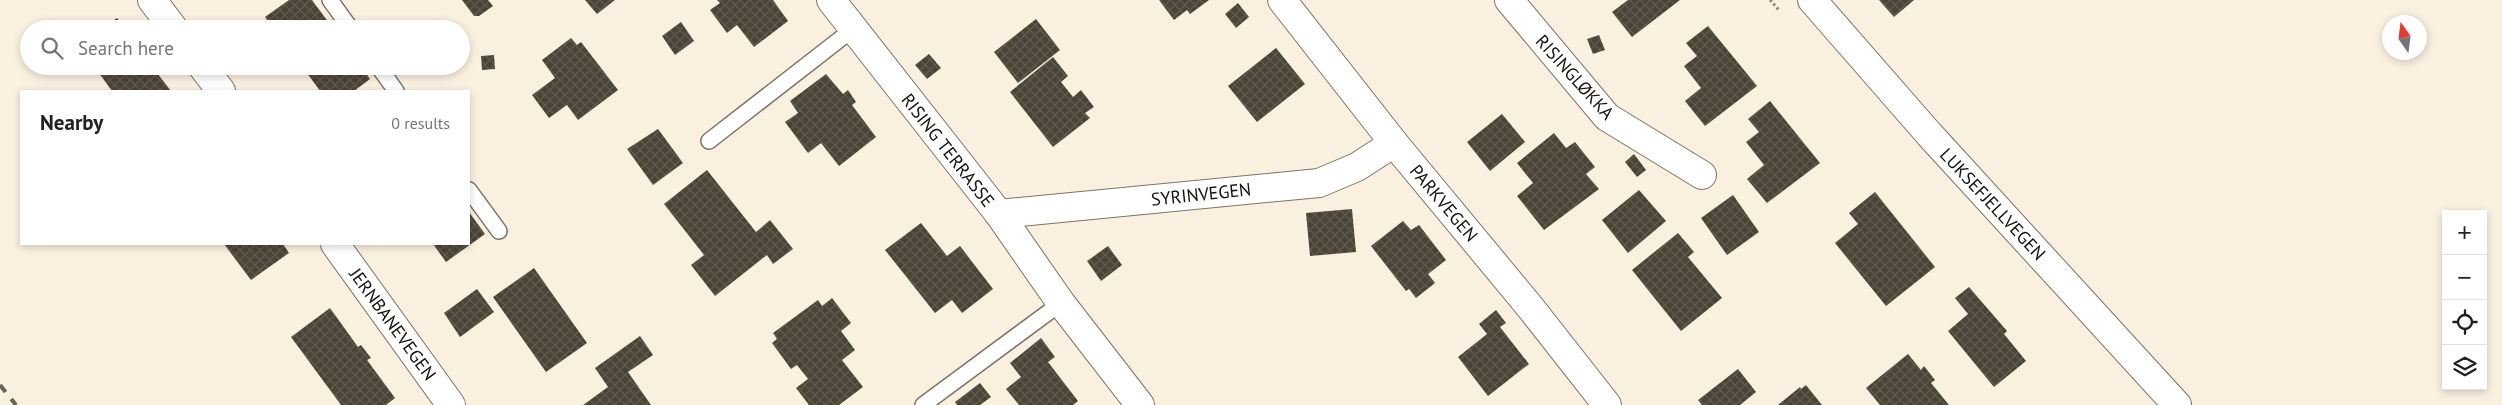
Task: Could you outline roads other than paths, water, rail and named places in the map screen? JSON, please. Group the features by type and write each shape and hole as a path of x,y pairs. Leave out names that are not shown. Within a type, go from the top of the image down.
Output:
{"street":[{"path":"152,0 167,20"},
{"name":"RISING TERRASSE","path":"831,0 999,214 1061,302 1140,405"},
{"name":"PARKVEGEN","path":"1282,0 1394,143 1530,307 1607,405"},
{"name":"RISINGLØKKA","path":"1509,0 1607,117 1702,175"},
{"name":"LUKSEFJELLVEGEN","path":"1812,0 1929,134 2177,405"},
{"path":"209,75 220,90"},
{"name":"SYRINVEGEN","path":"999,214 1319,183 1357,167 1394,143"},
{"name":"JERNBANEVEGEN","path":"336,245 451,405"}],"lane":[{"path":"330,0 344,20"},
{"path":"709,141 853,29"},
{"path":"384,75 395,90"},
{"path":"470,191 499,231"},
{"path":"923,405 1061,302"}],"railway":[{"path":"0,385 16,405"}]}
